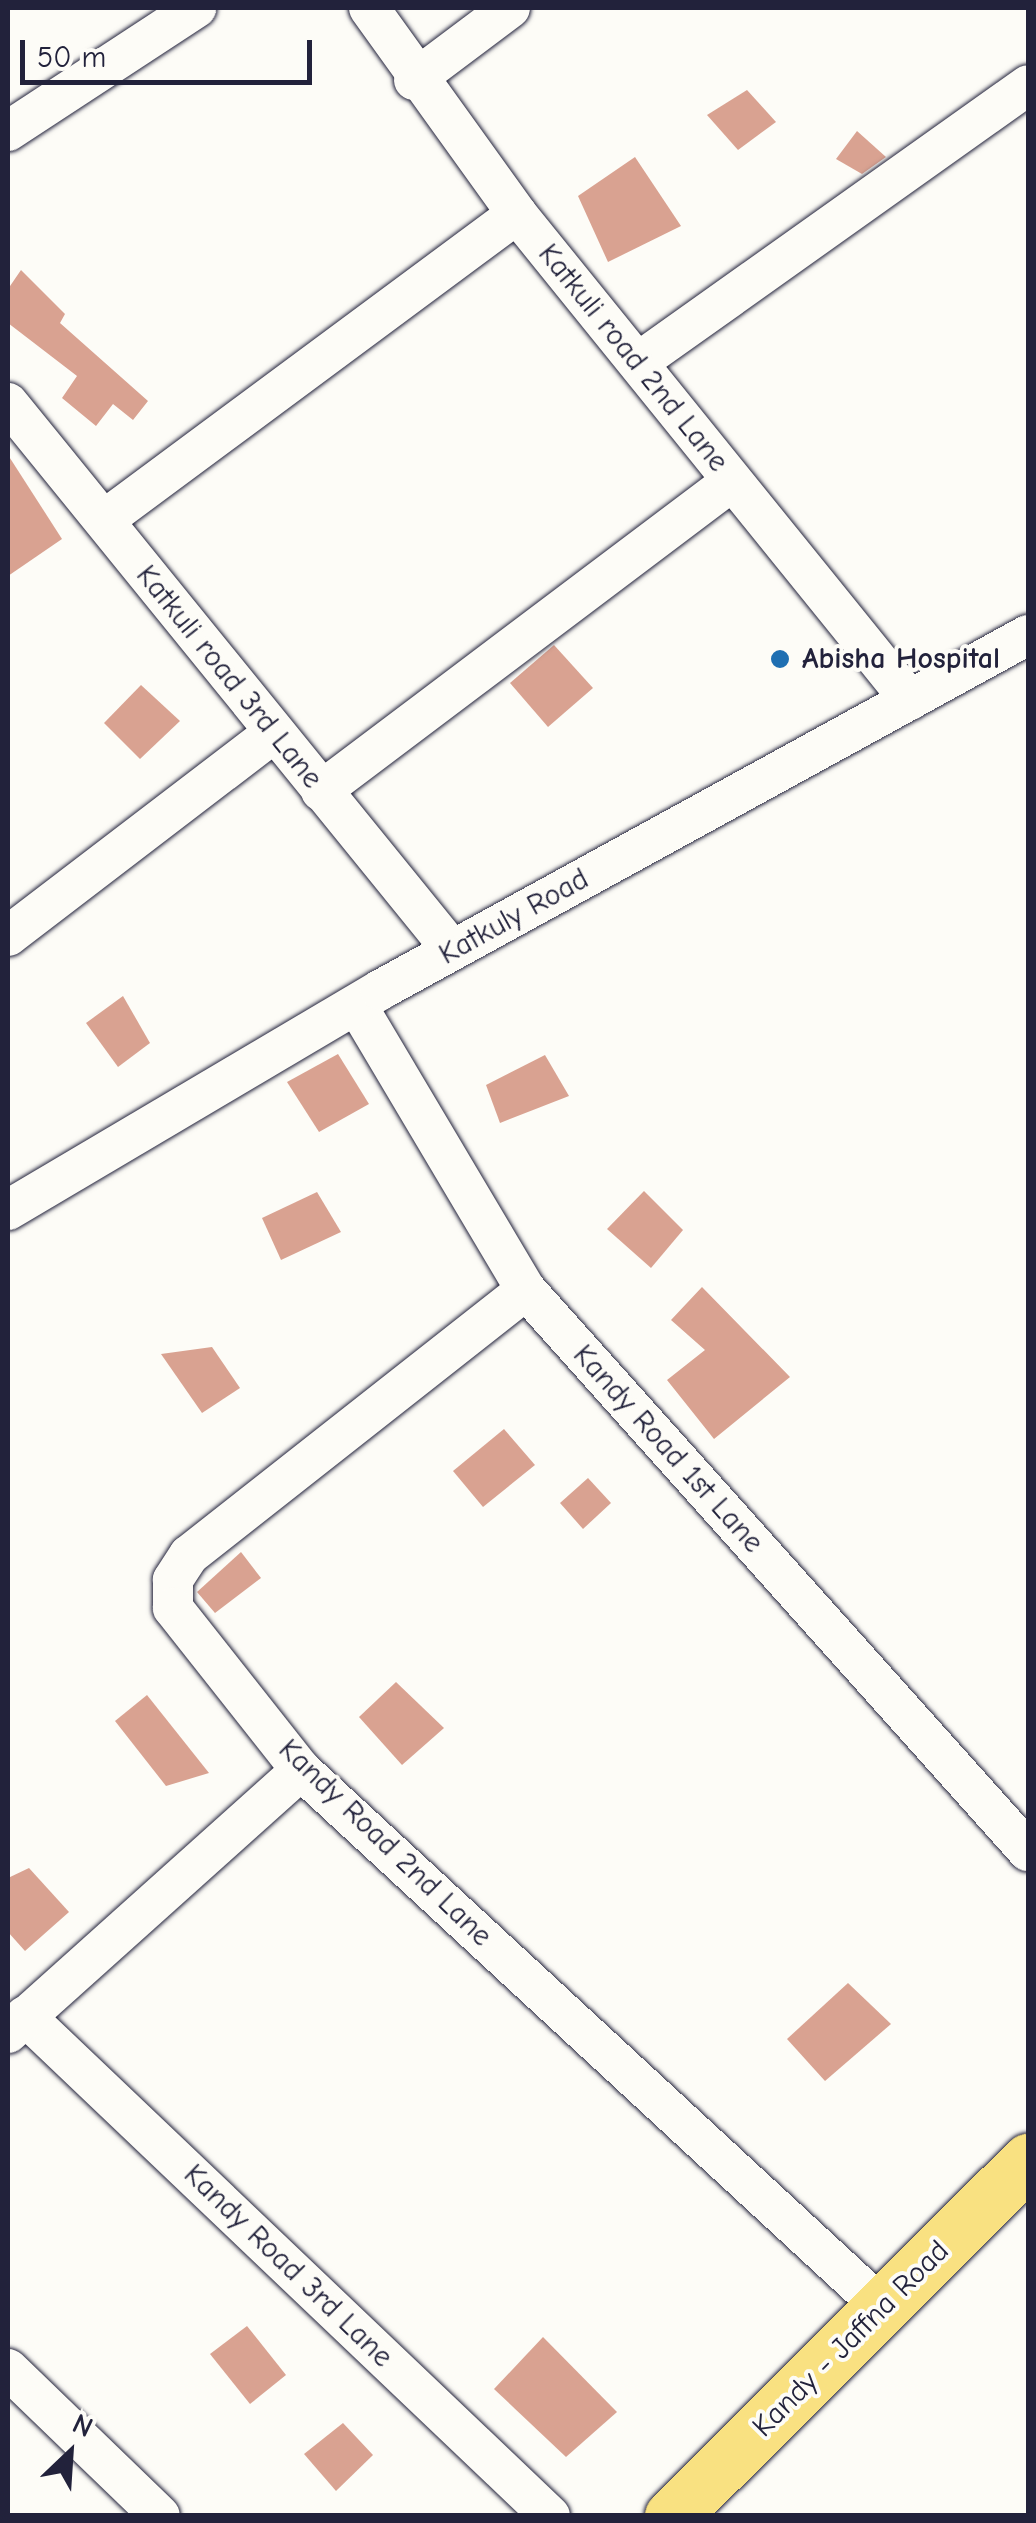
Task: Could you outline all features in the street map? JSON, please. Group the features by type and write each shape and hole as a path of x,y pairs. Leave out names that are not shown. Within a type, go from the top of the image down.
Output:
{"highway":[{"name":"Kandy - Jaffna Road","path":"672,2516 884,2309 1028,2161"}],"street":[{"path":"8,131 196,8"},
{"name":"Katkuli road 2nd Lane","path":"369,8 414,80 517,214 640,361 731,482 910,700"},
{"path":"414,80 510,8"},
{"path":"640,361 1028,85"},
{"path":"104,520 517,214"},
{"name":"Katkuli road 3rd Lane","path":"12,416 104,520 272,734 452,950"},
{"path":"321,791 731,482"},
{"name":"Katkuly Road","path":"8,1209 359,1010 452,950 1028,635"},
{"path":"8,936 272,734"},
{"name":"Kandy Road 1st Lane","path":"359,1010 526,1290 1028,1851"},
{"name":"Kandy Road 2nd Lane","path":"526,1290 188,1555 174,1580 173,1608 301,1770 884,2309"},
{"path":"16,2025 301,1770"},
{"name":"Kandy Road 3rd Lane","path":"16,2025 550,2516"},
{"path":"8,2369 160,2516"}],"building":[{"path":"747,90 776,122 738,150 707,115"},
{"path":"857,131 886,157 862,174 836,159"},
{"path":"635,157 681,226 608,262 578,196"},
{"path":"21,270 65,314 60,323 148,401 133,420 113,404 96,426 62,398 77,376 8,323 8,289"},
{"path":"8,455 62,539 8,576"},
{"path":"554,645 593,688 548,727 510,683"},
{"path":"141,685 180,721 140,759 104,723"},
{"path":"123,996 150,1043 118,1067 86,1023"},
{"path":"338,1054 369,1104 319,1132 287,1082"},
{"path":"545,1055 569,1096 500,1123 486,1085"},
{"path":"644,1191 683,1230 651,1268 607,1229"},
{"path":"317,1192 341,1232 281,1260 262,1218"},
{"path":"702,1287 790,1377 714,1439 667,1380 705,1350 671,1320"},
{"path":"212,1347 240,1388 202,1413 161,1354"},
{"path":"504,1429 535,1465 483,1507 453,1471"},
{"path":"588,1478 611,1503 583,1529 560,1503"},
{"path":"241,1552 261,1578 215,1613 197,1592"},
{"path":"396,1682 444,1728 402,1765 359,1717"},
{"path":"147,1695 209,1773 166,1786 115,1721"},
{"path":"29,1868 69,1912 25,1951 8,1932 8,1878"},
{"path":"848,1983 891,2024 825,2081 787,2039"},
{"path":"247,2326 286,2375 250,2404 210,2354"},
{"path":"543,2337 617,2412 566,2457 494,2389"},
{"path":"343,2423 373,2455 336,2491 304,2454"}],"place":[{"name":"Abisha Hospital","path":"780,659"}]}
